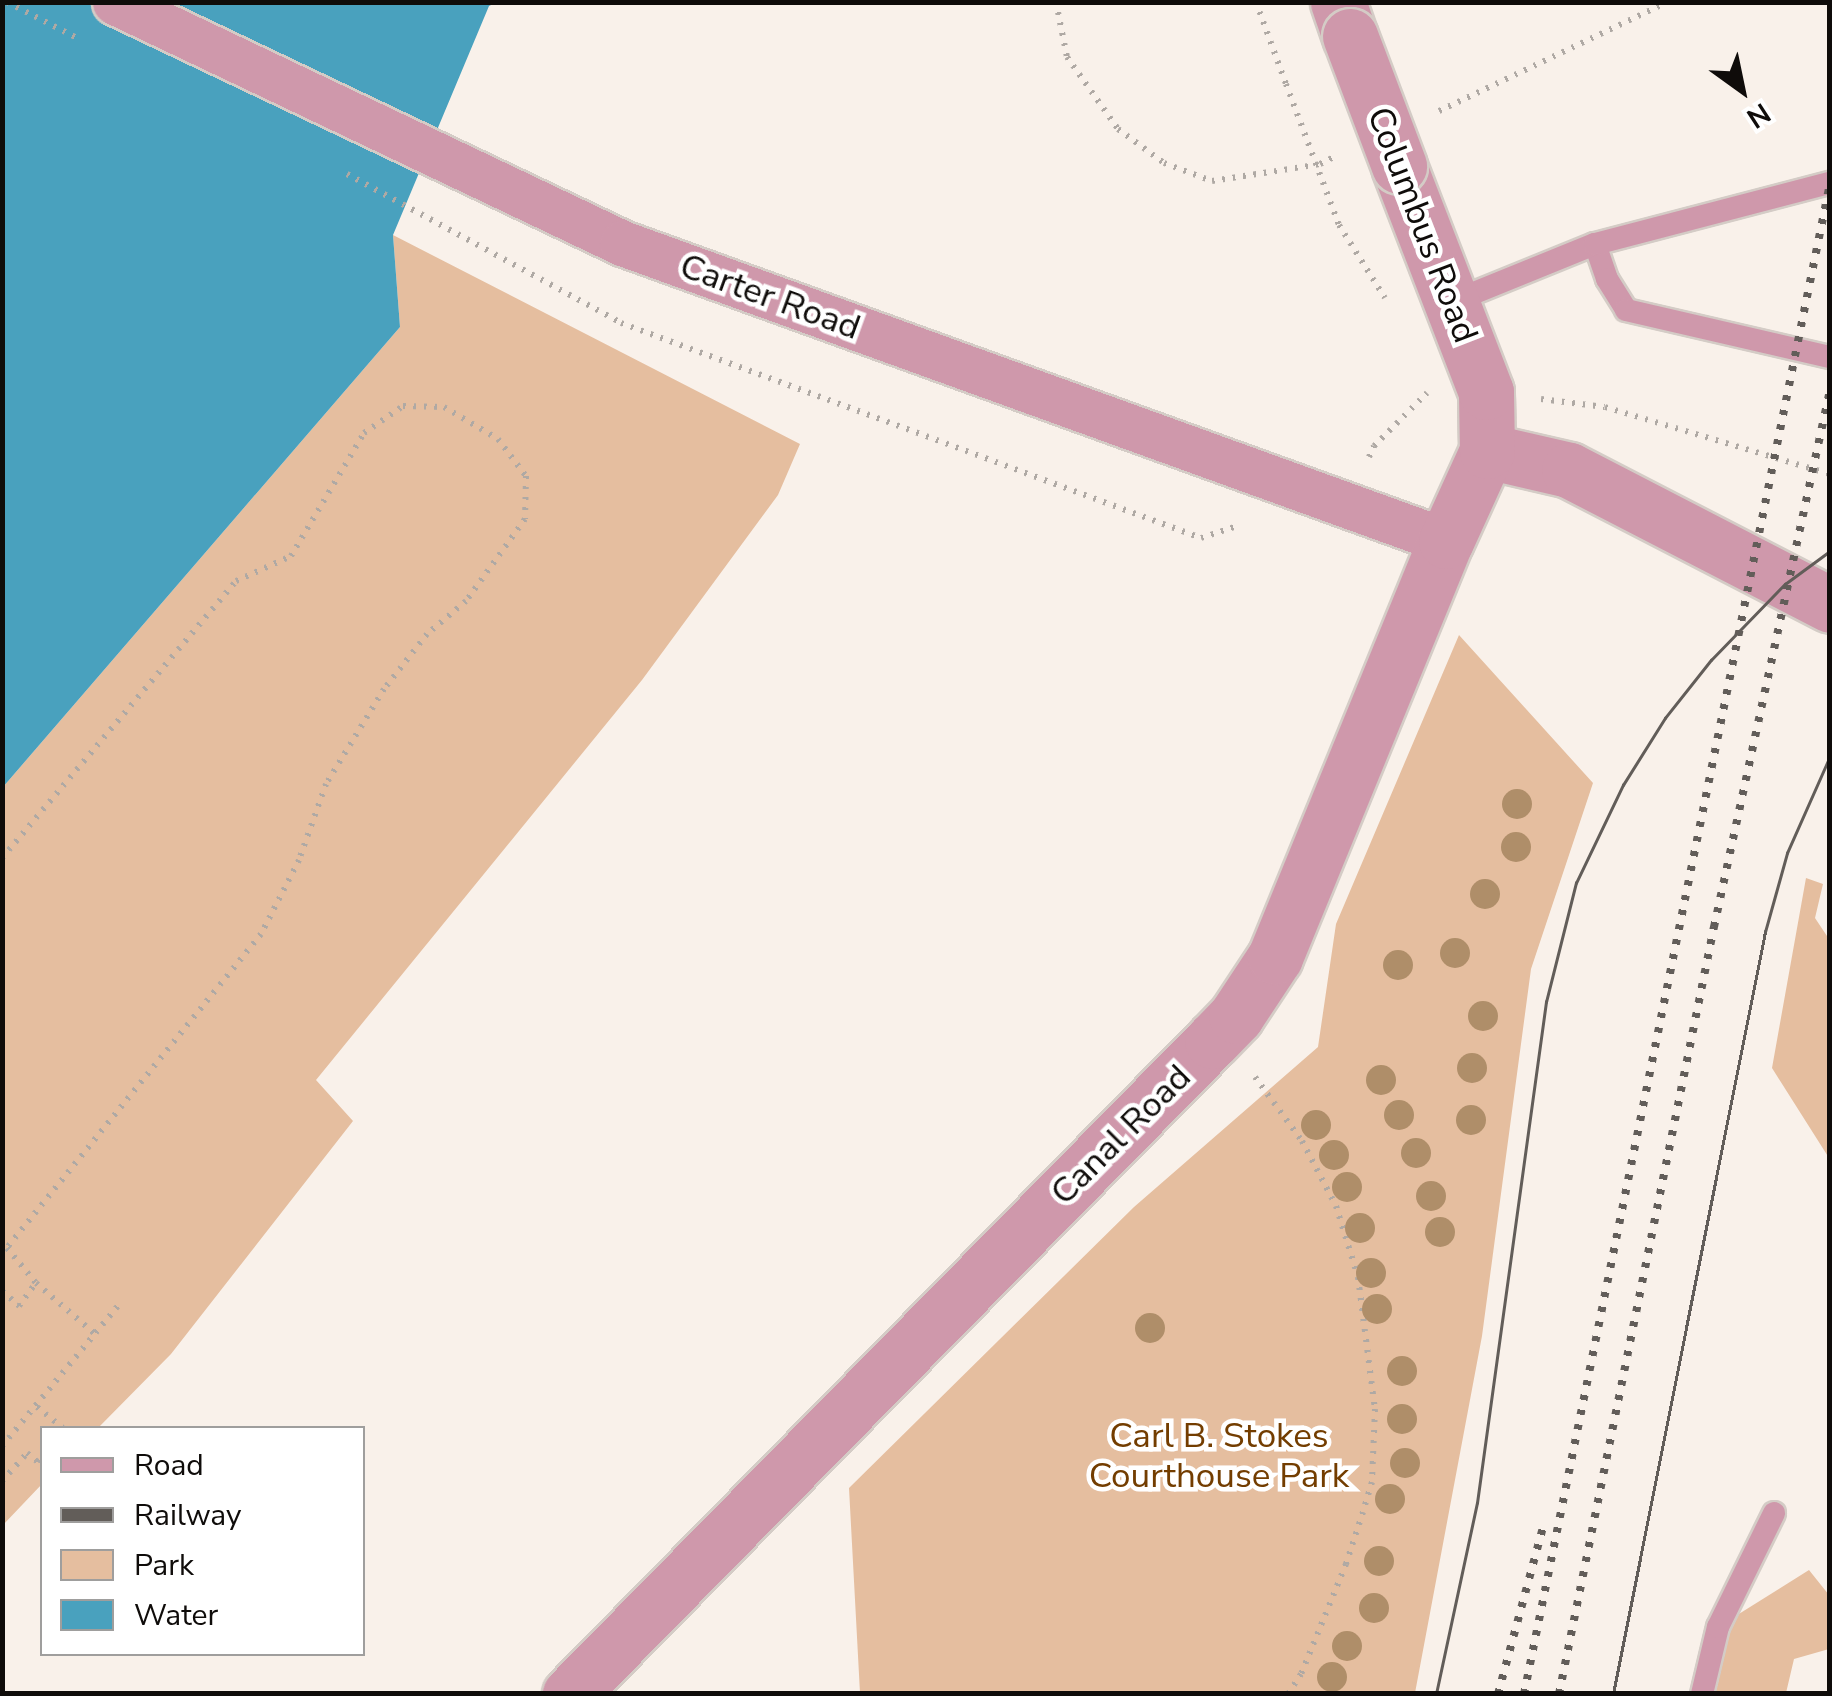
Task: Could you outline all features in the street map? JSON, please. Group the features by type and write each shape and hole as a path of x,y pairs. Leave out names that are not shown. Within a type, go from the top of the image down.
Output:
{"street":[{"name":"Carter Road","path":"115,2 622,242 1446,541"},
{"name":"Columbus Road","path":"1344,19 1486,392 1487,452"},
{"name":"Canal Road","path":"570,1694 1236,1016 1275,957 1446,541 1487,452"},
{"path":"1487,452 1569,470 1830,605"}],"lane":[{"path":"1452,302 1595,244 1830,183"},
{"path":"1595,244 1607,279 1626,310 1830,357"},
{"path":"1702,1694 1718,1627 1774,1513"}],"path":[{"path":"1256,2 1338,225 1390,308"},
{"path":"1374,446 1431,388"},
{"path":"2,858 236,582 291,556 364,433 402,406 444,407 498,439 526,476 525,519 466,602 427,634 384,689 326,784 299,860 261,934 7,1248 36,1283 95,1334"},
{"path":"1606,407 1830,474"},
{"path":"1288,1694 1301,1674 1363,1512 1372,1482 1374,1408 1358,1277 1336,1206 1302,1141"},
{"path":"2,1291 19,1306 36,1283"},
{"path":"2,1446 118,1306"},
{"path":"37,1407 61,1426"},
{"path":"2,1480 28,1453 40,1460"}],"green space":[{"path":"393,235 800,444 778,495 642,680 316,1080 353,1121 171,1354 100,1426 40,1426 40,1486 3,1525 3,787 400,327"},
{"name":"Carl B. Stokes Courthouse Park","path":"1459,635 1593,783 1531,969 1482,1336 1415,1693 860,1693 849,1488 1134,1207 1318,1047 1336,924"},
{"path":"1806,878 1823,884 1815,918 1829,939 1829,1158 1772,1068"},
{"path":"1809,1570 1829,1595 1829,1649 1794,1659 1786,1693 1702,1694 1718,1627"}],"water":[{"path":"3,3 495,3 489,6 393,235 400,327 3,787"}],"tram line":[{"path":"1436,1694 1477,1503 1546,1002 1576,883 1623,785 1665,718 1711,660 1785,584 1830,551"},
{"path":"1613,1694 1765,932 1787,853 1830,756"}],"railway":[{"path":"1524,1694 1830,183"},
{"path":"1559,1694 1714,927 1830,390"},
{"path":"1498,1694 1544,1524"}]}
